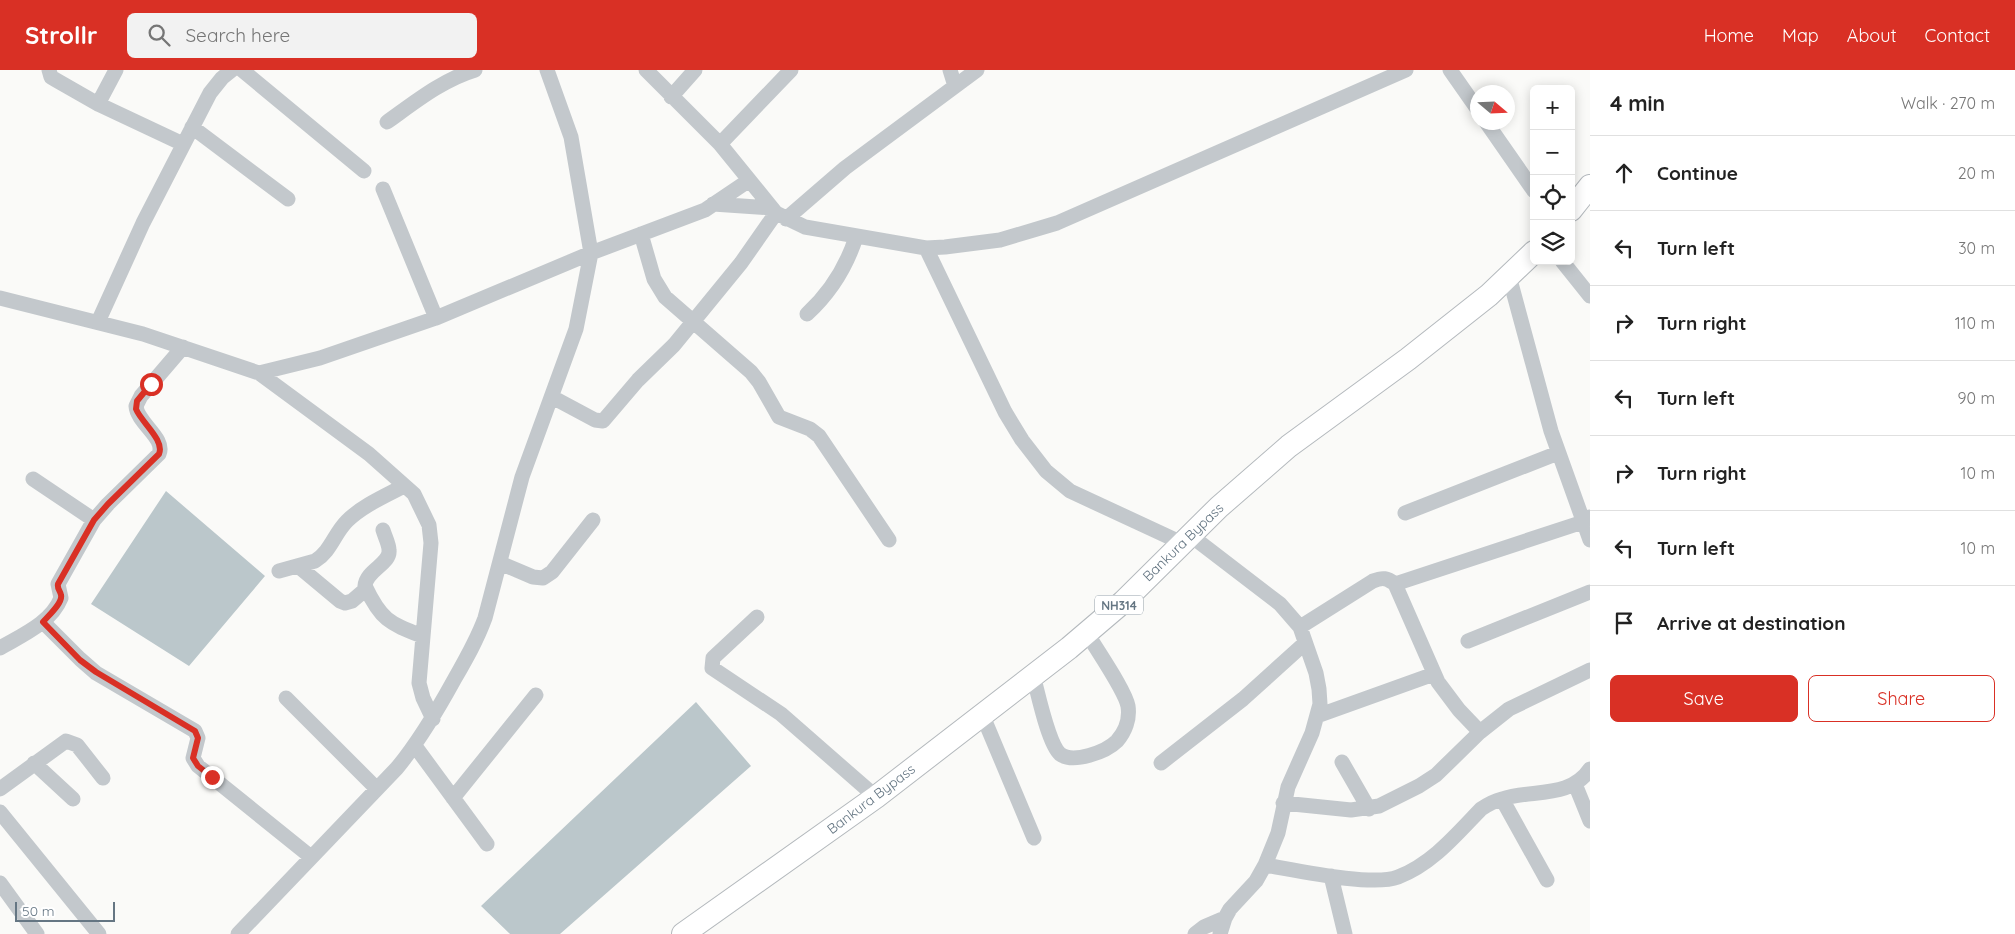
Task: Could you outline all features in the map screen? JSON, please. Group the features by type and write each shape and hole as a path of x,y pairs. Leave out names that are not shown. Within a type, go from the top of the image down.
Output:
{"highway":[{"path":"1575,205 1590,186"},
{"name":"Bankura Bypass","path":"683,934 876,797 1087,632 1123,602 1219,507 1289,446 1408,359 1489,295 1530,256"}],"street":[{"path":"49,70 51,76 56,80 98,104 183,144"},
{"path":"98,104 116,70"},
{"path":"98,322 143,223 192,127 210,94 222,78 232,70"},
{"path":"242,70 364,171"},
{"path":"387,122 439,85 456,76 475,70"},
{"path":"238,934 377,789 415,746 432,720 478,637 492,595 522,477 576,329 591,253 571,137 547,70"},
{"path":"646,70 720,144 748,180 778,213"},
{"path":"671,97 695,70"},
{"path":"720,144 791,70"},
{"path":"950,70 955,86"},
{"path":"552,397 595,420 603,422 638,380 668,353 741,263 778,213 845,168 977,70"},
{"path":"713,204 778,213 805,227 926,248 965,246 1000,240 1057,223 1406,70"},
{"path":"1450,70 1470,99"},
{"path":"192,127 288,199"},
{"path":"1492,130 1530,185"},
{"path":"259,373 320,358 436,318 591,253 705,210 748,180"},
{"path":"383,189 436,318"},
{"path":"641,234 654,279 665,297 751,372 759,382 779,417 810,429 819,436 889,540"},
{"path":"806,314 820,302 839,278 856,237"},
{"path":"926,248 1005,412 1022,440 1046,471 1070,492 1186,539 1280,604 1300,627 1319,689 1317,716 1312,734 1288,787 1278,833 1265,865 1256,881 1239,898 1225,918 1220,934"},
{"path":"1565,265 1590,296"},
{"path":"1509,276 1558,453 1586,520 1590,540"},
{"path":"0,298 98,322 183,347 259,373 369,454 414,494 429,525 431,543 419,684 432,720"},
{"path":"0,648 43,622 61,600 58,584 94,520 159,454 161,450 159,443 137,414 137,401 183,347"},
{"path":"1405,512 1558,453"},
{"path":"33,479 94,520"},
{"path":"279,571 315,561 325,554 347,521 377,500 404,486"},
{"path":"500,563 534,577 543,578 552,572 593,520"},
{"path":"1395,584 1586,520"},
{"path":"383,530 389,556 369,575 365,583 366,589 387,621 422,636"},
{"path":"298,566 340,601 345,603 352,601 366,589"},
{"path":"1300,627 1373,581 1381,578 1389,579 1395,584 1434,674 1459,710 1480,732"},
{"path":"1468,641 1590,592"},
{"path":"757,618 713,658 712,668 781,714 876,797"},
{"path":"43,622 80,660 96,672 195,731 198,738 193,758 198,766 310,857"},
{"path":"1033,675 1053,746 1061,755 1070,758 1080,758 1115,743 1124,732 1128,719 1128,706 1087,632"},
{"path":"1161,763 1243,699 1306,643"},
{"path":"1284,803 1351,810 1369,809 1379,806 1412,790 1436,775 1480,732 1508,709 1590,670"},
{"path":"1317,716 1434,674"},
{"path":"453,798 536,695"},
{"path":"286,698 377,789"},
{"path":"982,714 1034,838"},
{"path":"0,788 62,742 73,742 77,745 102,778"},
{"path":"415,746 487,844"},
{"path":"1342,762 1369,809"},
{"path":"34,763 72,799"},
{"path":"1265,865 1331,876 1376,880 1397,878 1431,858 1481,809 1502,799 1556,790 1575,784 1590,769"},
{"path":"1575,784 1590,821"},
{"path":"1502,799 1546,880"},
{"path":"0,812 99,934"},
{"path":"1331,876 1345,934"},
{"path":"0,883 37,934"},
{"path":"1195,934 1204,927 1225,918"}],"shaded area":[{"path":"166,491 265,576 189,666 91,604"},
{"path":"696,702 751,766 560,934 510,934 481,906"}],"route":[{"path":"151,384 137,401 136,409 137,414 159,443 161,450 157,457 94,520 60,579 58,588 62,598 43,622 80,660 96,672 195,731 198,742 194,750 194,762 212,777"}]}
